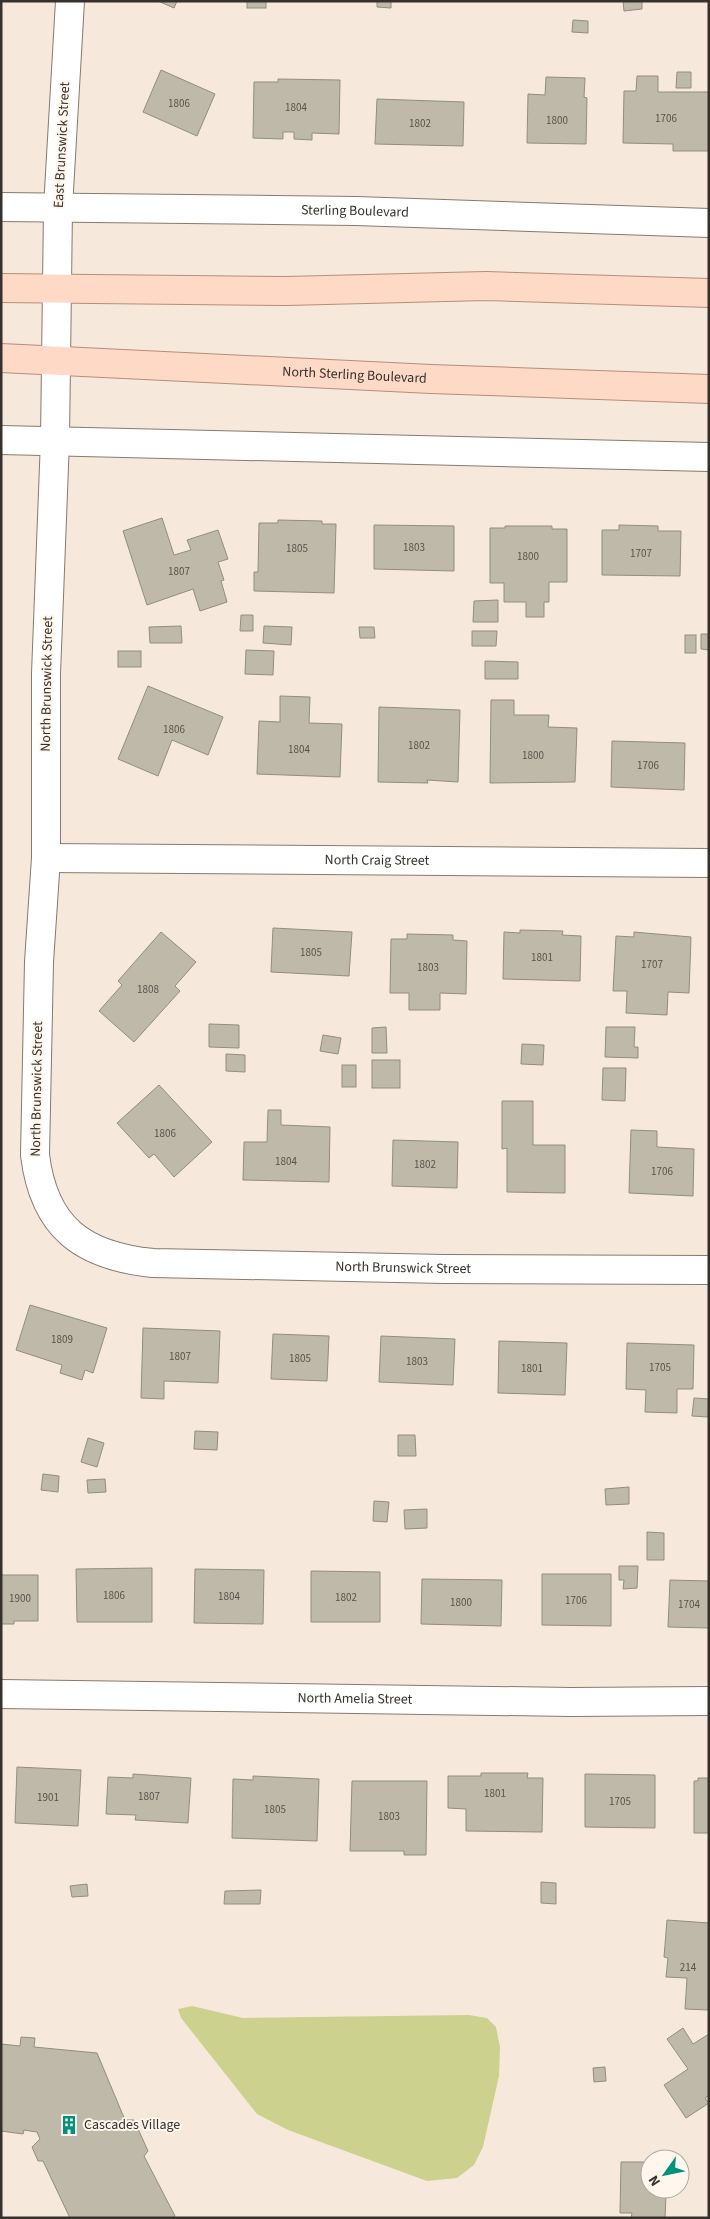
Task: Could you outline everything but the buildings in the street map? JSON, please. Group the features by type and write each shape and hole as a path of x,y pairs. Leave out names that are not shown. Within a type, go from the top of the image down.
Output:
{"main road":[{"path":"1,288 286,291 486,286 709,292"},
{"name":"North Sterling Boulevard","path":"1,358 431,379 709,389"}],"street":[{"name":"East Brunswick Street","path":"58,290 58,208 70,1"},
{"name":"Sterling Boulevard","path":"1,207 356,212 709,223"},
{"name":"North Brunswick Street","path":"58,290 55,440 46,674 46,858 40,962 35,1155 38,1180 47,1203 60,1222 78,1239 112,1256 154,1263 444,1270 709,1270"},
{"path":"1,440 709,457"},
{"name":"North Craig Street","path":"46,858 709,863"},
{"name":"North Amelia Street","path":"1,1694 571,1702 709,1701"}],"shaded area":[{"path":"192,2006 243,2018 469,2015 487,2018 496,2027 500,2047 499,2076 483,2147 474,2165 457,2178 427,2181 288,2130 257,2114 181,2018 178,2009"}],"place":[{"name":"Cascades Village","path":"69,2125"}]}
